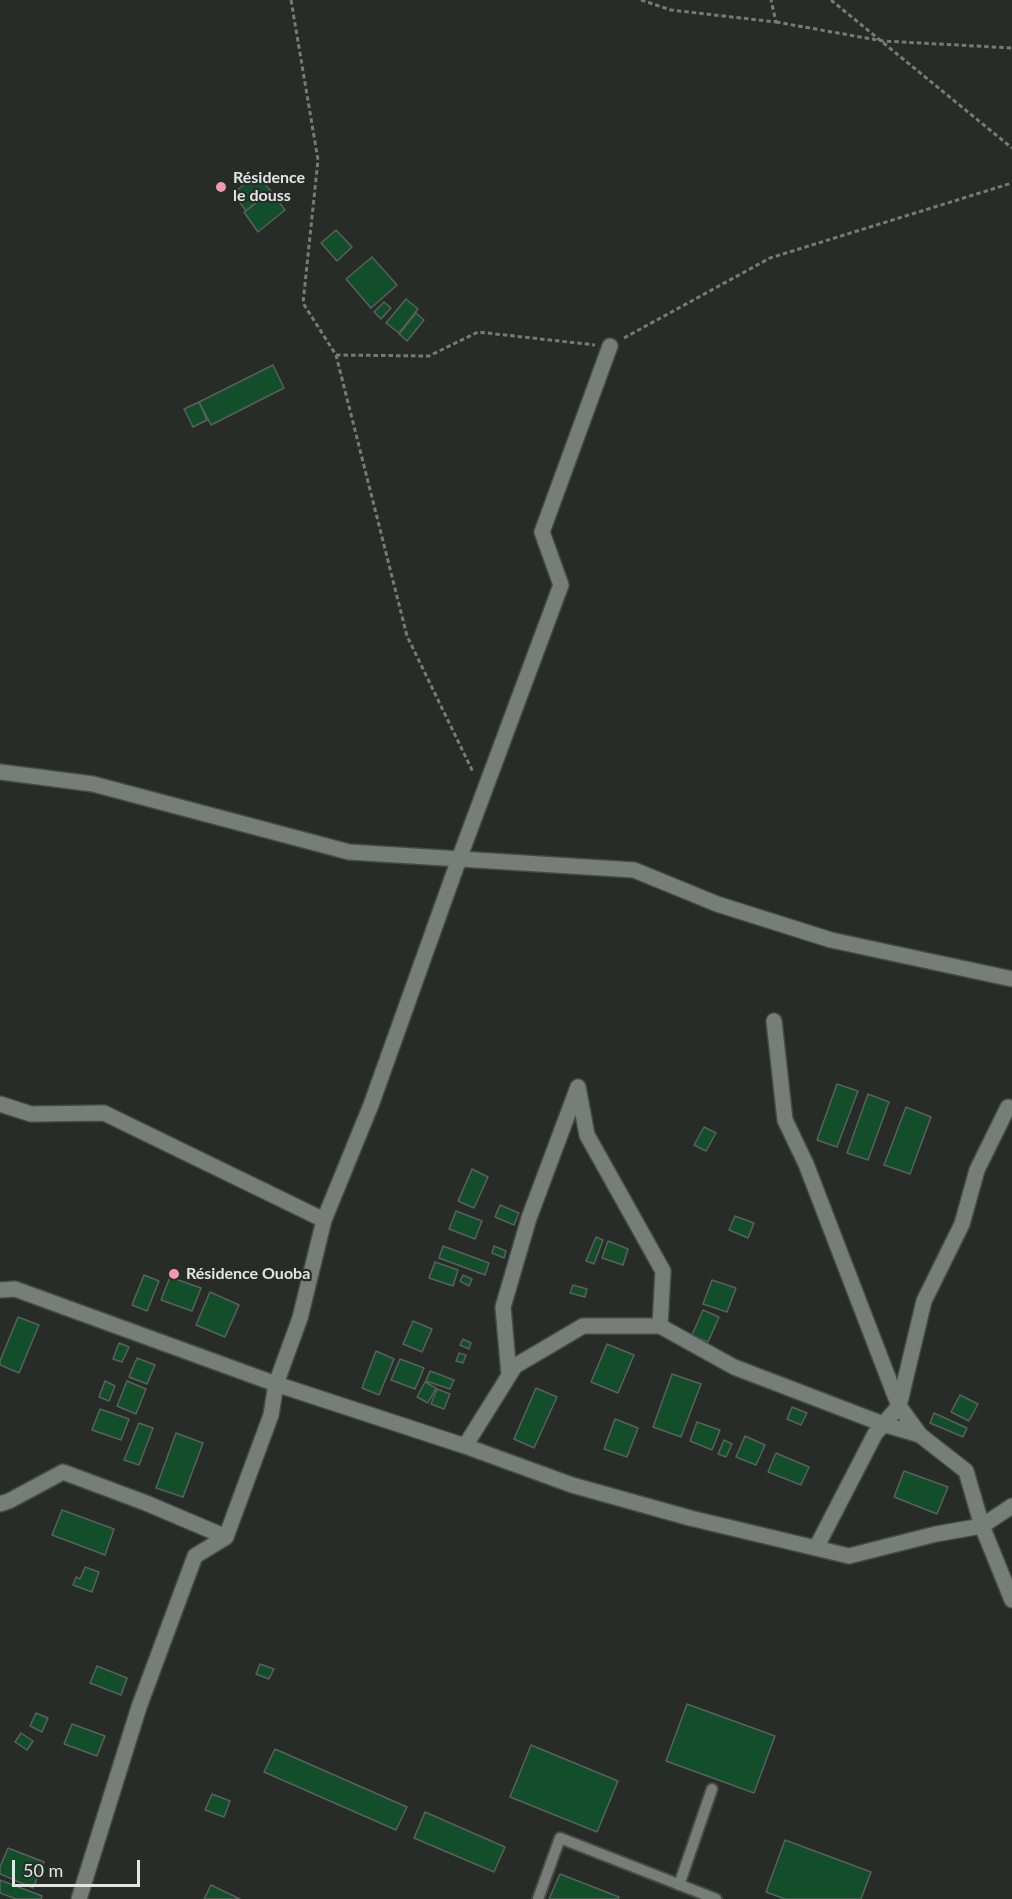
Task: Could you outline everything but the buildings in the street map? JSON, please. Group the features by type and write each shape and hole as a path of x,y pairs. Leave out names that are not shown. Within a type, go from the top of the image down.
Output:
{"street":[{"path":"80,1899 139,1707 195,1556 226,1538 271,1415 276,1384 300,1318 324,1220 371,1106 459,858 561,585 542,532 610,346"},
{"path":"0,772 93,784 349,852 634,870 717,904 831,940 1012,979"},
{"path":"774,1021 785,1120 806,1164 899,1406 920,1436 966,1471 982,1526 1012,1600"},
{"path":"509,1376 503,1307 529,1218 578,1087 587,1135 663,1272 660,1326"},
{"path":"0,1104 31,1114 104,1113 324,1220"},
{"path":"816,1548 875,1434 899,1406 924,1301 962,1224 977,1170 1008,1107"},
{"path":"0,1290 15,1289 276,1384 465,1446 582,1488 690,1518 849,1557 936,1534 982,1526 1012,1506"},
{"path":"465,1446 515,1366 583,1326 660,1326 734,1366 883,1424 920,1436"},
{"path":"0,1504 63,1472 146,1503 226,1538"}],"lane":[{"path":"679,1885 712,1789"},
{"path":"538,1899 560,1839 716,1899"}],"path":[{"path":"291,0 318,160 303,303 336,355 407,636 483,793"},
{"path":"640,0 671,10 776,22 883,41 1012,48"},
{"path":"771,0 776,22"},
{"path":"831,0 1012,148"},
{"path":"336,355 429,356 478,332 610,346 770,258 1012,183"}],"place":[{"name":"Résidence le douss","path":"221,187"},
{"name":"Résidence Ouoba","path":"174,1274"}]}
